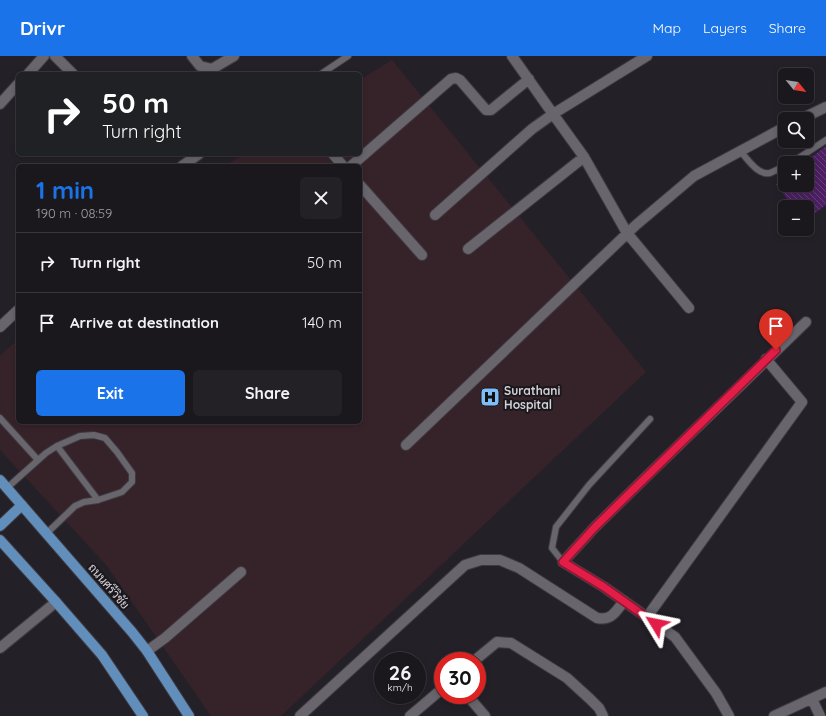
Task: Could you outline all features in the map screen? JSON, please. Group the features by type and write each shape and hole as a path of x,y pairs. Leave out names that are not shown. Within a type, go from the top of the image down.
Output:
{"main road":[{"name":"ถนนศรีวิชัย","path":"4,484 132,632 147,651 189,716"},
{"path":"0,526 22,505"},
{"path":"0,540 102,655 144,716"}],"street":[{"path":"30,72 44,56"},
{"path":"55,56 71,72"},
{"path":"192,56 200,66 212,69 234,56"},
{"path":"512,56 584,157 627,233 689,308"},
{"path":"435,215 532,129 553,114 647,56"},
{"path":"353,164 451,78 460,80 486,110 491,110 529,79"},
{"path":"0,104 16,86"},
{"path":"814,113 826,107"},
{"path":"406,446 627,233 694,176 778,131"},
{"path":"185,164 196,156"},
{"path":"335,156 341,164"},
{"path":"468,249 584,157"},
{"path":"362,187 422,255"},
{"path":"0,327 16,312"},
{"path":"729,716 716,693 675,637 604,587 563,562 595,527 766,359 806,322"},
{"path":"647,617 802,402 766,359"},
{"path":"300,716 465,565 481,560 500,560 518,568 597,618 605,620 613,615 624,601"},
{"path":"147,651 166,638 241,572"},
{"path":"0,648 56,602"},
{"path":"485,652 497,642 511,643 567,678 599,708 603,716"},
{"path":"774,716 826,692"},
{"path":"410,716 434,696"},
{"path":"812,699 820,716"},
{"path":"474,704 485,716"}],"lane":[{"path":"323,72 348,56"},
{"path":"802,156 826,140"},
{"path":"740,151 762,172 769,173 778,169"},
{"path":"0,418 38,460"},
{"path":"563,562 552,548 556,527 589,485 650,419"},
{"path":"4,484 57,446 80,436 94,435 105,438 132,473 132,482 122,492 98,500 84,502 75,506 47,533"},
{"path":"57,446 98,500"}],"shaded area":[{"name":"Surathani Hospital","path":"392,60 646,372 281,716 211,716 107,566 0,450 0,356 16,341 16,424 362,424 362,164 228,164 240,156 362,156 362,79"}],"building":[{"path":"826,146 826,205 814,214 814,200 788,200 782,192 814,192 813,156"}],"place":[{"name":"Surathani Hospital","path":"490,397"}],"route":[{"path":"656,624 604,587 563,562 595,527 776,350"}]}
